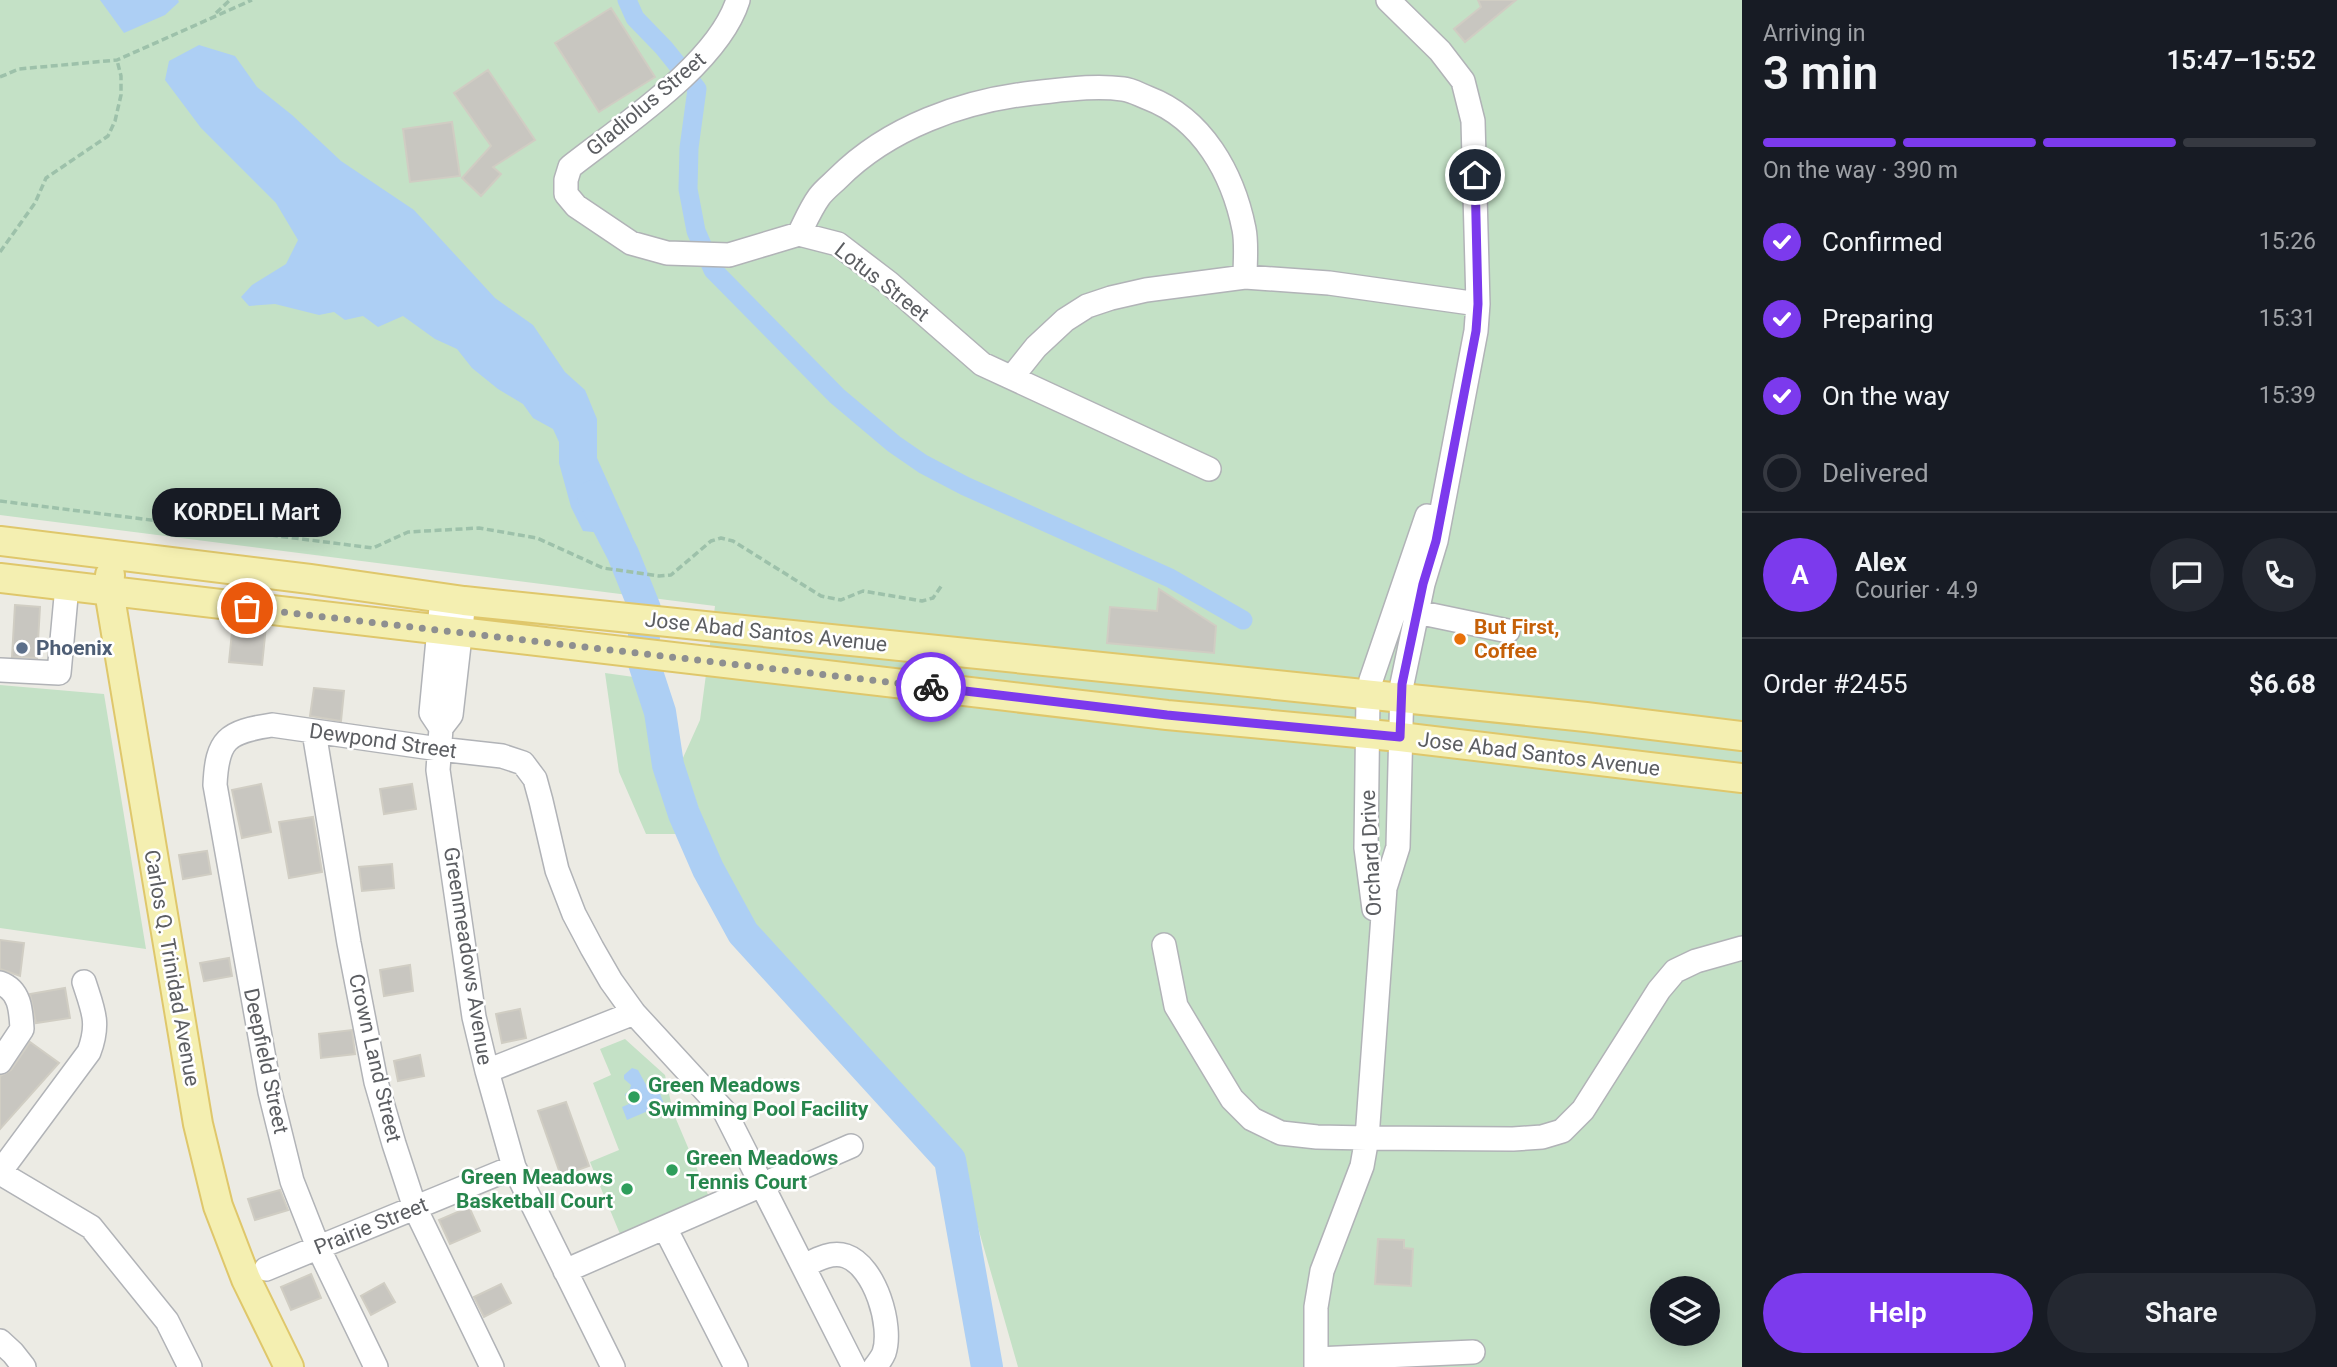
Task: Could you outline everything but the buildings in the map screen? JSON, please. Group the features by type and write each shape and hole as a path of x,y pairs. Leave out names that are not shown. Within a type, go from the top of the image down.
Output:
{"main road":[{"name":"Jose Abad Santos Avenue","path":"0,541 453,599 1586,717 1742,736"},
{"name":"Carlos Q. Trinidad Avenue","path":"113,554 108,591 198,1124 223,1218 246,1279 289,1367"},
{"name":"Jose Abad Santos Avenue","path":"0,578 1167,715 1400,737 1742,778"}],"street":[{"name":"Gladiolus Street","path":"738,0 718,40 696,64 675,84 570,167 566,194 576,206 631,243 667,253 729,255 799,234"},
{"name":"Orchard Drive","path":"1316,1363 1316,1307 1322,1271 1362,1166 1367,1138 1385,888 1398,847 1402,684 1436,541 1476,331 1478,304 1473,121 1463,81 1440,51 1388,0"},
{"path":"799,234 819,196 855,161 902,131 948,112 1004,97 1091,87 1126,89 1156,101 1182,116 1202,135 1217,157 1231,187 1245,231 1245,277"},
{"name":"Lotus Street","path":"799,234 838,244 889,283 982,364 1209,469"},
{"path":"1012,377 1036,347 1065,320 1087,306 1146,290 1245,277 1329,283 1478,304"},
{"name":"Orchard Drive","path":"1378,972 1373,889 1366,848 1368,696 1405,577 1421,539 1476,331"},
{"path":"0,670 59,673 67,586"},
{"name":"Greenmeadows Avenue","path":"453,599 450,632 431,713 440,739 438,770 472,1003 487,1071 514,1167 613,1367"},
{"path":"1417,612 1508,631"},
{"name":"Dewpond Street","path":"225,741 246,729 272,725 314,733 440,739 523,763 535,779 557,870 574,914 611,981 634,1013"},
{"name":"Crown Land Street","path":"314,733 349,943 376,1082 415,1208 492,1367"},
{"name":"Deepfield Street","path":"225,741 216,759 215,785 270,1092 292,1181 318,1247 376,1367"},
{"path":"1164,945 1176,1006 1232,1099 1252,1119 1281,1133 1317,1137 1513,1139 1542,1137 1562,1131 1583,1110 1659,990 1675,971 1696,961 1742,948"},
{"path":"84,982 96,1020 95,1036 89,1052 0,1173 91,1227 167,1321 190,1367"},
{"path":"0,983 17,996 22,1029 0,1062"},
{"path":"487,1071 634,1013 725,1112 854,1367"},
{"path":"565,1271 851,1146"},
{"name":"Prairie Street","path":"266,1269 514,1167"},
{"path":"665,1228 736,1367"},
{"path":"804,1266 835,1254 846,1256 858,1263 868,1276 884,1312 887,1332 884,1353 875,1367"},
{"path":"0,1341 24,1367"},
{"path":"1316,1363 1473,1352"}],"path":[{"path":"212,17 230,0"},
{"path":"0,77 19,69 117,60 252,0"},
{"path":"0,252 35,202 46,178 108,136 115,121 121,95 121,76 117,60"},
{"path":"0,501 373,548 408,532 479,528 537,538 603,568 659,576 671,575 711,541 721,538 733,541 821,596 841,600 863,591 922,601 933,598 942,585"}],"green space":[{"path":"0,0 1742,0 1742,1367 1018,1367 957,1154 752,920 709,839 682,760 700,720 715,606 0,515"},
{"path":"605,673 641,678 684,834 646,834 619,772"},
{"path":"0,685 104,694 146,949 0,928"},
{"path":"625,1039 665,1075 673,1112 709,1197 620,1234 590,1162 619,1150 593,1083 611,1075 600,1049"}],"water":[{"path":"100,0 179,2 165,15 124,33"},
{"path":"199,45 235,56 257,87 292,115 341,161 414,210 495,298 533,325 565,372 585,390 597,419 597,458 632,536 583,531 571,507 559,463 559,442 553,429 533,418 523,404 498,389 472,368 457,349 435,339 403,316 378,327 363,316 345,320 334,312 319,315 275,304 249,306 241,297 252,285 286,264 298,240 276,203 201,128 165,80 169,61"},
{"path":"632,1068 638,1070 651,1094 659,1091 664,1104 627,1120 622,1107 629,1104 625,1094 629,1092 631,1085 624,1079 624,1075"}],"waterway":[{"path":"627,0 635,18 664,48 697,89 689,148 688,189 696,231 713,270 837,396 894,444 923,464 965,486 1170,578 1243,620"},
{"path":"593,496 623,554 645,609 643,660 660,712 668,765 684,814 708,869 743,933 950,1160 987,1367"}],"way so far":[{"path":"247,608 931,687"}],"place":[{"name":"KORDELI Mart","path":"247,608"},
{"name":"But First, Coffee","path":"1460,639"},
{"name":"Phoenix","path":"22,648"},
{"name":"Green Meadows Swimming Pool Facility","path":"634,1097"},
{"name":"Green Meadows Tennis Court","path":"672,1170"},
{"name":"Green Meadows Basketball Court","path":"627,1189"}],"route":[{"path":"931,687 1167,715 1400,737 1402,684 1423,584 1436,541 1476,331 1478,304 1475,175"}]}
